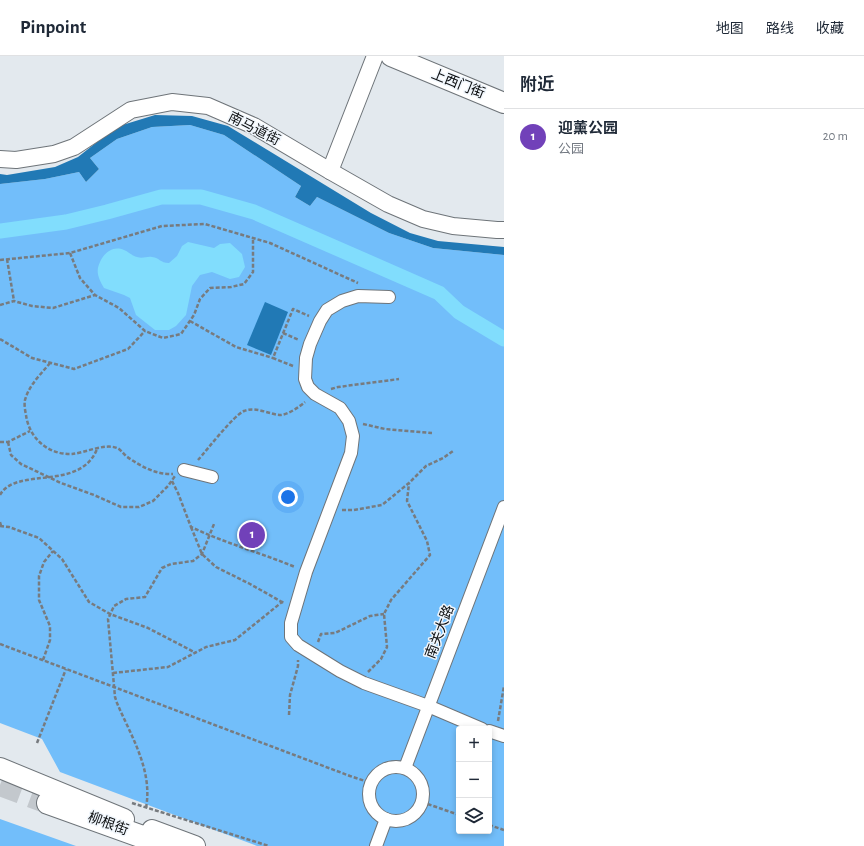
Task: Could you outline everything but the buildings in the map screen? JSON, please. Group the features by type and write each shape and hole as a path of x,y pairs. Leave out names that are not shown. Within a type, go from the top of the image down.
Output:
{"main road":[{"name":"柳根街","path":"128,846 47,809 168,846"}],"street":[{"path":"330,171 375,56"},
{"name":"上西门街","path":"391,56 504,103"},
{"name":"南马道街","path":"0,159 16,160 54,154 74,147 130,110 172,102 208,106 254,126 388,204 423,220 453,226 504,230"},
{"path":"389,297 358,296 342,301 327,310 320,321 310,344 306,358 305,372 308,387 315,394 340,408 348,421 353,436 351,453 306,572 295,607 291,623 291,637 302,647 340,671 364,683 428,706 475,726"},
{"path":"184,470 212,477"},
{"name":"南关大路","path":"405,768 504,507"},
{"path":"391,767 405,768 416,775 420,781 424,795 422,802 419,809 408,819 401,821 386,819 380,816 371,804 369,797 371,783 374,777 385,769 391,767"},
{"path":"0,768 115,816 195,846"},
{"path":"376,846 386,819"}],"path":[{"path":"0,260 70,253 162,226 205,224 270,243 361,284"},
{"path":"70,253 80,278 95,295 119,308 145,331 163,338 181,334 194,315 200,299 210,288 231,287 244,284 253,272 253,238"},
{"path":"7,259 14,301"},
{"path":"0,305 14,301 32,306 53,308 95,295"},
{"path":"273,358 293,309 320,321"},
{"path":"190,321 236,347 273,358 305,372"},
{"path":"0,339 32,358 74,369 128,348 145,331"},
{"path":"8,442 11,455 21,464 49,478 121,507 139,507 153,501 177,474 164,474 146,468 117,448 97,448 72,454 52,452 37,441 30,430 24,402 30,388 50,363"},
{"path":"184,470 197,462 232,421 245,411 260,410 281,415 298,408 315,394 338,387 400,379"},
{"path":"348,421 385,429 432,433"},
{"path":"0,442 8,442 30,430"},
{"path":"0,495 3,490 12,483 49,478 74,472 85,466 94,457 97,448"},
{"path":"329,510 354,510 382,505 409,483 426,466 443,458 452,451"},
{"path":"172,481 202,554 216,567 282,602 295,607"},
{"path":"364,683 369,671 381,659 387,647 384,614 391,600 430,555 427,541 407,501 409,483"},
{"path":"0,522 0,526 9,527 39,538 62,559 89,602 110,614 148,628 196,652"},
{"path":"146,808 148,798 144,766 117,703 108,619 114,606 126,599 145,597 162,568 171,564 193,561 202,554 214,524"},
{"path":"191,527 209,536 254,551 306,572"},
{"path":"43,660 50,640 50,626 39,600 39,576 44,562 53,551"},
{"path":"113,673 168,667 206,647 235,640 282,602"},
{"path":"289,715 290,695 302,647 317,643 321,634 335,633 370,616 384,614"},
{"path":"0,644 371,783"},
{"path":"37,743 66,669"},
{"path":"496,733 504,686"},
{"path":"422,802 456,814"},
{"path":"132,803 269,846"},
{"path":"492,826 504,830"}],"shaded area":[{"path":"190,125 224,135 301,186 295,197 310,206 317,197 389,233 433,248 504,255 504,846 257,846 60,772 42,739 0,723 0,184 45,179 79,172 86,182 99,169 90,158 117,139 152,127"},
{"path":"188,242 214,248 220,244 230,243 242,254 245,267 239,277 230,279 212,272 200,275 192,286 186,315 176,326 169,330 155,330 136,315 130,298 104,288 99,278 98,269 100,262 106,253 113,249 120,249 141,258 157,258 169,263 177,256 182,246"},
{"path":"0,819 76,846 0,846"}],"waterway":[{"path":"0,231 66,222 161,197 201,197 254,212 439,293 459,312 504,339"}],"tunnel":[{"path":"0,785 48,803"}],"place":[{"name":"迎薰公园","path":"252,535"}]}
